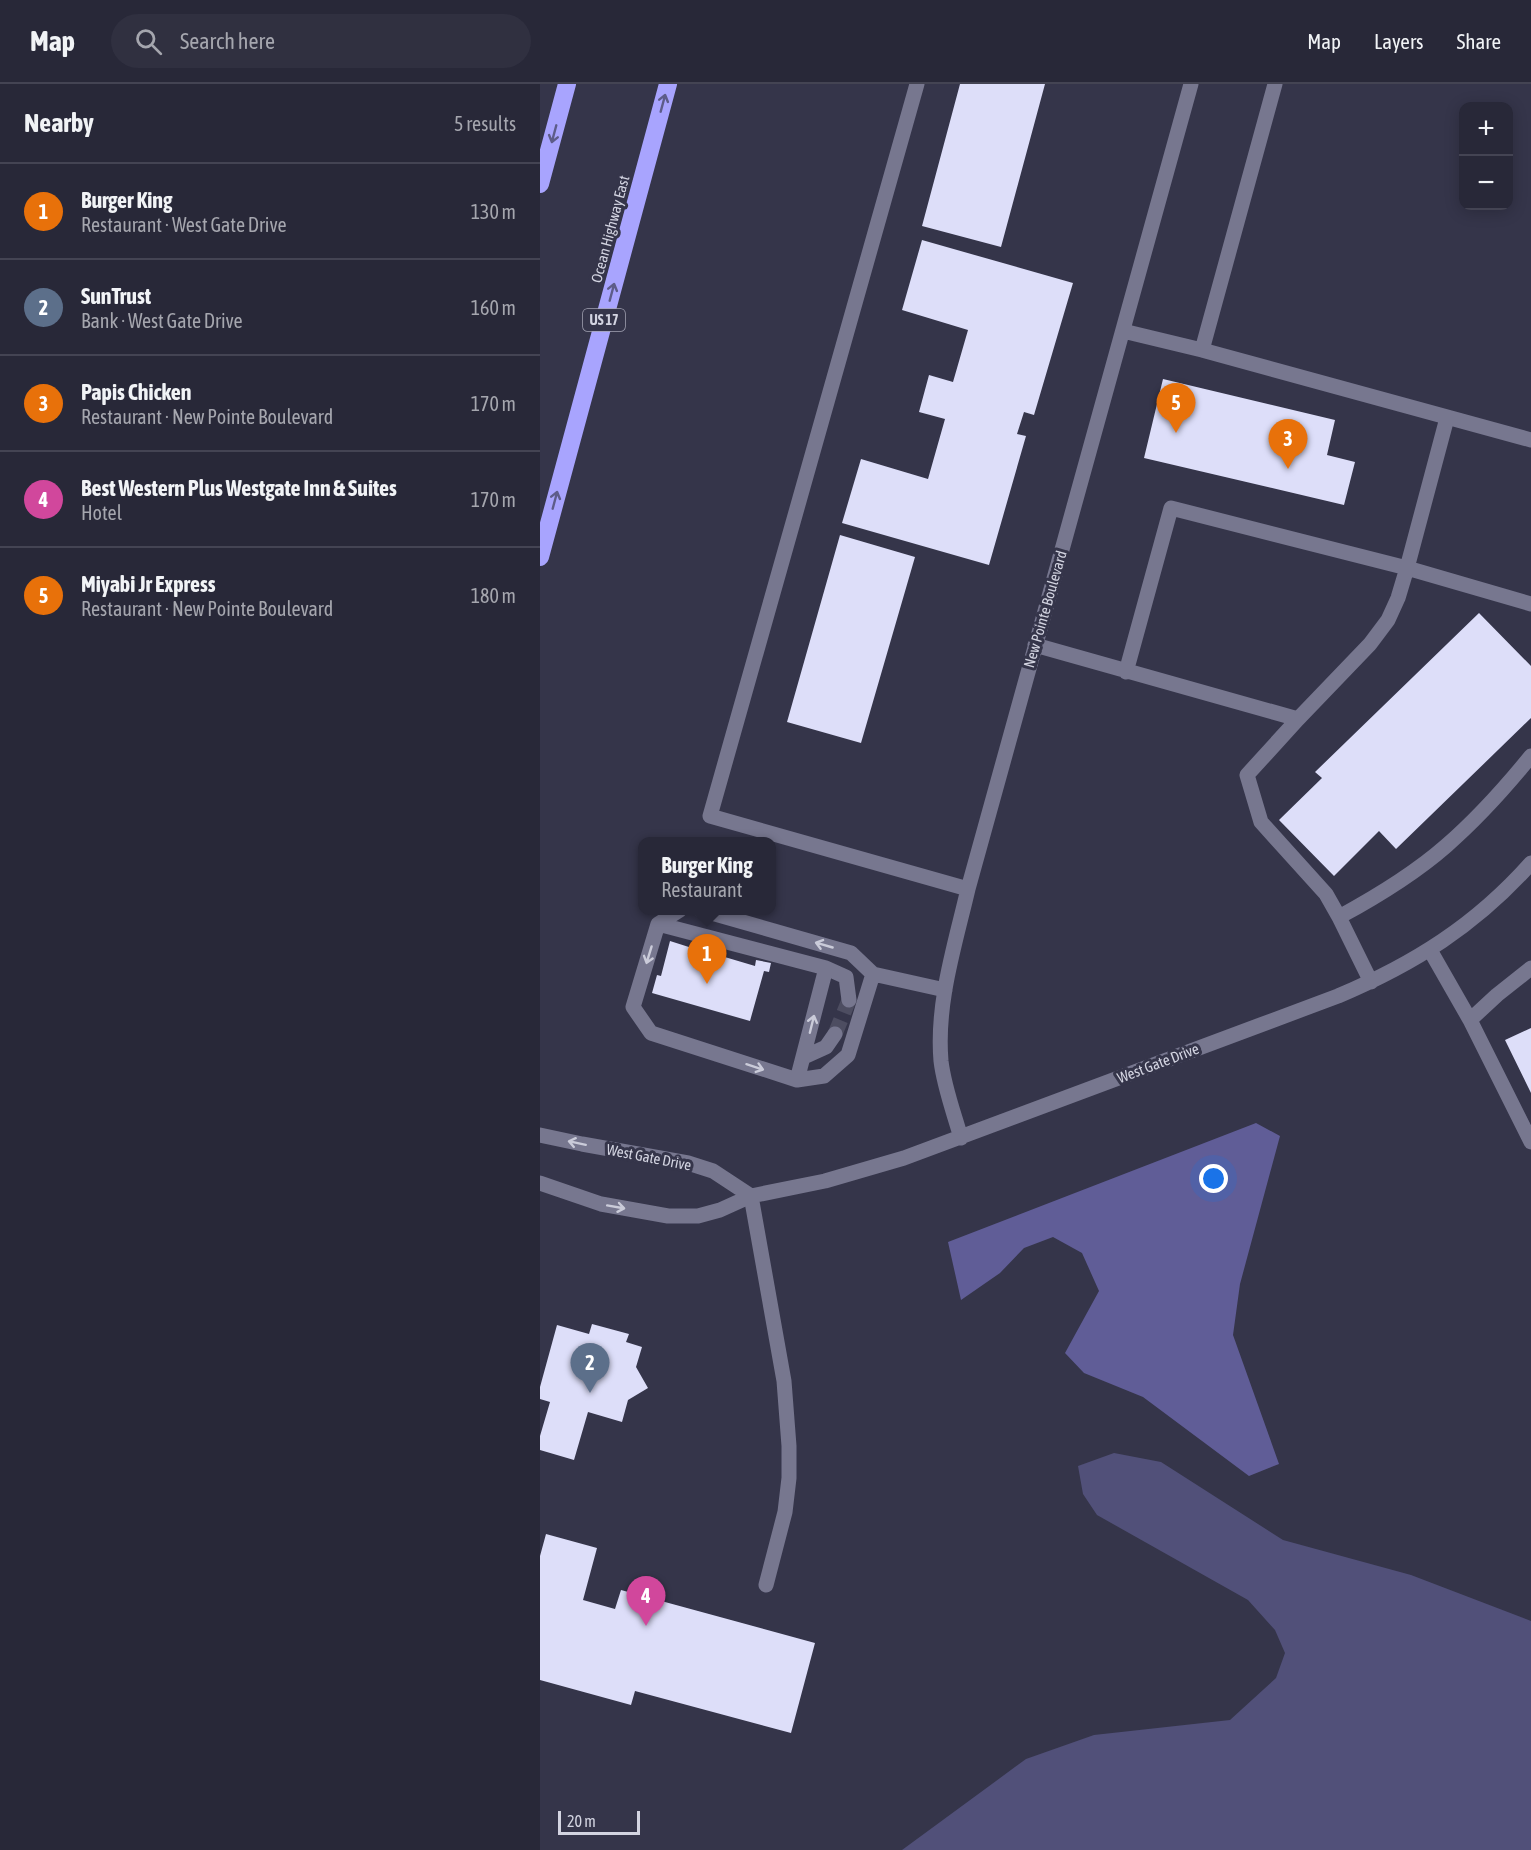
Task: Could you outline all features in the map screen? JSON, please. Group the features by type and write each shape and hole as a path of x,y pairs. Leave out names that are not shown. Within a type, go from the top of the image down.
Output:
{"highway":[{"path":"540,184 567,84"},
{"name":"Ocean Highway East","path":"540,557 668,84"}],"street":[{"path":"917,84 710,816 968,889"},
{"name":"New Pointe Boulevard","path":"961,1138 941,1064 941,1021 945,990 968,889 1191,84"},
{"path":"1202,350 1275,84"},
{"path":"1123,332 1202,350 1531,440"},
{"path":"1371,982 1340,917 1326,894 1261,822 1247,775 1370,644 1388,620 1398,598 1407,568 1447,418"},
{"path":"1126,672 1171,508 1407,568 1531,604"},
{"path":"1035,645 1298,719"},
{"path":"1340,917 1372,899 1444,847 1471,823 1531,756"},
{"name":"West Gate Drive","path":"540,1183 601,1204 668,1216 698,1216 720,1210 751,1196 859,1172 961,1138 1371,982 1405,966 1430,950 1492,902 1531,863"},
{"path":"672,915 658,924 633,1007 651,1033 797,1080 824,1076 848,1055 873,974"},
{"path":"718,915 851,953 873,974 945,990"},
{"path":"658,924 826,968 846,977 849,1000"},
{"path":"1430,950 1470,1020 1531,1142"},
{"path":"797,1080 826,968"},
{"path":"1470,1020 1497,994 1531,968"},
{"path":"804,1057 826,1047 835,1034"},
{"name":"West Gate Drive","path":"540,1134 688,1163 714,1171 751,1196"},
{"path":"751,1196 784,1381 789,1446 789,1478 785,1512 766,1585"}],"shaded area":[{"path":"1256,1123 1280,1136 1240,1284 1233,1335 1279,1464 1249,1476 1143,1397 1084,1373 1065,1353 1099,1291 1082,1253 1053,1237 1024,1248 1000,1273 961,1300 948,1242"},
{"path":"1114,1453 1161,1462 1283,1540 1411,1575 1531,1621 1531,1850 902,1850 1026,1759 1094,1735 1230,1720 1276,1678 1285,1653 1275,1630 1248,1600 1097,1515 1083,1494 1078,1466"}],"building":[{"path":"960,84 1045,84 1001,247 922,226"},
{"path":"922,240 1073,283 1034,415 1024,412 1017,434 1026,436 989,565 842,523 861,459 928,479 945,419 919,412 929,375 953,382 968,330 902,310"},
{"path":"1163,379 1335,420 1327,455 1355,462 1344,505 1144,458"},
{"path":"840,535 915,557 861,743 787,722"},
{"path":"1479,613 1531,666 1531,718 1396,849 1379,831 1334,876 1279,820 1322,778 1315,772"},
{"path":"670,941 692,948 694,943 719,951 718,955 755,966 756,960 771,963 769,972 764,971 750,1021 652,993 657,975 661,976"},
{"path":"1531,1028 1531,1093 1505,1040"},
{"path":"592,1324 629,1334 626,1342 642,1347 636,1367 648,1388 628,1400 622,1422 588,1412 574,1460 540,1450 540,1436 550,1402 540,1399 540,1387 557,1325 589,1334"},
{"path":"546,1534 597,1548 583,1600 615,1609 621,1590 815,1643 791,1733 635,1691 631,1705 540,1680 540,1556"}],"tunnel":[{"path":"835,1034 849,1000"}],"place":[{"name":"Miyabi Jr Express","path":"1176,433"},
{"name":"Papis Chicken","path":"1288,469"},
{"name":"Burger King","path":"707,984"},
{"name":"SunTrust","path":"590,1393"},
{"name":"Best Western Plus Westgate Inn & Suites","path":"646,1626"}]}
